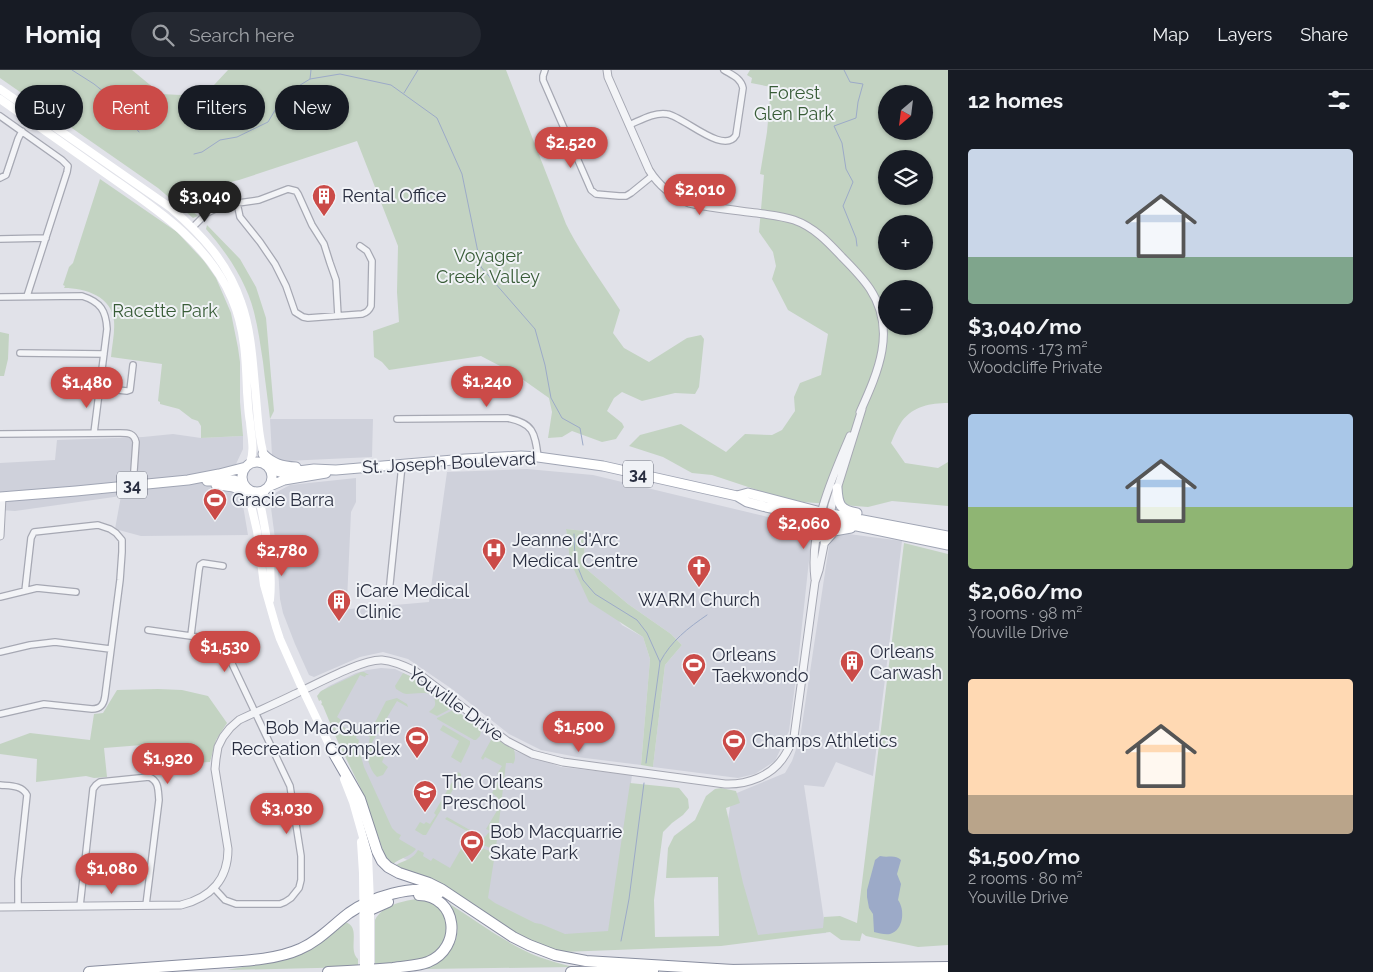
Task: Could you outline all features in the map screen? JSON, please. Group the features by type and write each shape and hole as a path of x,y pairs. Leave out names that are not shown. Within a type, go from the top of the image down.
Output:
{"highway":[{"path":"333,752 360,799 382,861 394,870 429,882 513,937 555,955 586,961 733,970"},
{"path":"89,972 228,962 290,953 309,945 350,913 394,894 416,889 435,891 461,902"},
{"path":"328,972 367,971 419,964 436,958 448,945 452,931 451,918 444,906 431,897 423,895 405,896 368,906"},
{"path":"571,972 948,967"}],"main road":[{"path":"0,88 157,198 193,227 212,248 234,284 242,304 251,346 263,454 273,477 261,501 272,584 270,606"},
{"path":"0,99 160,212 187,234 219,272 233,301 245,350 249,422 253,446 253,457 242,475 250,499 264,585 280,639 333,752 353,802 360,832 368,906 367,961 364,972"},
{"path":"187,234 193,227"},
{"path":"263,454 268,460 279,465 314,469"},
{"name":"St. Joseph Boulevard","path":"269,467 283,472 314,469 336,470 465,459 538,457 603,466 737,496 747,502 766,508 948,536"},
{"name":"34","path":"1,497 188,480 219,474 259,462 269,467"},
{"name":"St. Joseph Boulevard","path":"267,488 284,480 336,470"},
{"name":"34","path":"188,480 234,480 256,492 267,488"},
{"path":"201,481 239,489 250,499"},
{"path":"837,488 840,506 848,511 948,532"},
{"name":"St. Joseph Boulevard","path":"737,496 748,493 862,527 948,545"},
{"path":"766,508 774,513 807,522 821,539 834,530 862,527"},
{"path":"367,961 370,972"}],"street":[{"path":"545,70 544,80 593,192 626,196 652,176"},
{"path":"607,70 652,176 666,191 689,203 795,220 820,235 863,280 874,298 884,329 881,358 862,409 837,488 825,516"},
{"path":"629,125 657,114 668,114 714,139 729,142 733,140 736,135 744,88 739,79 724,70"},
{"path":"0,116 68,166 27,296"},
{"path":"0,178 6,175 22,131"},
{"path":"193,227 208,213 224,205 258,200 288,189 296,191 310,221 324,244 336,280 338,316"},
{"path":"237,203 240,217 275,264 286,286 295,312 303,317 364,314 370,310 372,261 367,251 360,246"},
{"path":"0,239 46,238"},
{"path":"0,297 82,296 94,301 103,310 106,319 106,330 94,433"},
{"path":"20,354 104,354"},
{"path":"100,388 130,390 133,366"},
{"path":"825,516 842,455 862,409"},
{"path":"397,419 507,418 519,420 528,426 535,437 538,457"},
{"path":"0,434 128,433 134,436 136,442 133,485"},
{"path":"389,593 402,465"},
{"path":"0,536 1,497"},
{"name":"Youville Drive","path":"214,888 224,871 228,854 215,769 217,752 223,737 239,720 365,662 381,660 415,671 507,740 532,754 563,762 736,784 758,778 777,765 794,736 815,582 813,565 821,539 825,516"},
{"path":"0,714 44,704 97,709 101,706 104,700 120,580 122,540 110,529 98,525 34,532 30,538 24,591"},
{"path":"191,636 200,565 203,563 223,566"},
{"path":"0,597 37,588 76,592"},
{"path":"0,907 181,904 192,902 214,888 225,900 236,904 280,904 291,898 300,884 301,856 290,786 226,651 212,639 148,630"},
{"path":"0,652 30,645 55,642 110,649"},
{"path":"80,906 96,785 100,782 148,777 157,784 159,800 146,905"},
{"path":"0,784 20,787 27,794 18,879 18,907"}],"shaded area":[{"path":"270,419 373,419 372,457 277,460 272,455"},
{"path":"173,434 201,438 243,436 243,449 236,464 248,535 141,536 115,529 121,496 15,511 0,510 0,463 55,460 57,440"},
{"path":"527,469 593,475 768,517 807,532 811,542 789,731 775,761 755,774 738,778 653,767 665,665 682,645 671,634 628,604 584,567 585,531 566,529 570,561 622,625 643,637 650,659 641,765 577,757 541,750 509,734 452,689 408,659 383,652 360,657 314,677 309,675 283,613 280,599 277,554 270,500 275,493 290,485 356,478 356,502 351,512 347,601 349,609 429,602 447,472"},
{"path":"841,533 902,541 873,776 836,762 824,787 804,785 826,933 757,938 726,832 732,795 785,773 792,761 800,738 829,546 832,536"},
{"path":"381,668 395,669 412,677 490,737 509,749 561,767 632,775 611,936 562,936 537,927 442,876 390,852 319,693 356,673"}],"green space":[{"name":"Voyager Creek Valley","path":"0,70 132,70 150,85 93,85 93,130 168,130 168,94 178,95 178,130 265,130 265,85 214,85 228,70 506,70 566,224 620,310 613,333 624,348 649,362 687,338 701,335 704,339 699,387 695,394 675,393 642,401 622,392 614,398 607,411 622,423 624,427 616,439 602,442 572,431 562,437 548,438 552,412 549,398 515,374 481,356 389,370 374,357 373,331 399,322 397,292 398,246 357,141 239,180 180,193 184,204 198,216 193,218 158,188 75,130 83,130 83,85 15,85 15,88 0,78"},
{"name":"Forest Glen Park","path":"750,70 948,70 948,403 923,406 912,412 900,424 891,443 905,463 938,468 948,462 948,506 892,501 868,507 803,502 772,495 712,475 692,473 663,457 629,446 640,435 681,424 726,452 745,434 772,435 782,430 795,411 794,397 800,383 821,375 828,334 788,310 772,279 776,266 773,252 759,232 764,175 760,174 767,132 771,87 751,83 752,78 747,75"},
{"name":"Racette Park","path":"100,179 177,232 204,261 216,278 231,313 238,348 243,436 201,438 201,426 198,421 192,419 179,409 160,404 158,401 162,364 111,357 114,321 108,306 103,300 89,292 64,288 65,286 63,285 69,267 73,263"},
{"path":"207,225 240,259 256,287 266,318 274,411 270,419 257,323 252,305 237,271 206,229"},
{"path":"0,332 9,334 8,359 4,376 0,376"},
{"path":"566,529 585,531 584,567 628,604 671,634 682,645 665,665 653,767 641,765 650,659 643,637 589,602 570,561"},
{"path":"904,543 948,554 948,945 918,947 866,936 862,933 860,941 841,940 830,932 721,946 562,952 528,941 396,865 411,858 418,850 424,853 423,856 431,861 433,858 450,868 465,842 490,851 490,848 481,844 483,840 445,819 447,817 484,838 490,831 486,829 498,809 494,807 498,798 492,793 501,776 497,774 502,766 485,757 483,760 481,758 491,740 496,741 498,739 514,749 515,761 513,764 506,763 488,898 495,903 535,923 565,934 608,931 630,783 679,788 688,799 689,808 663,832 654,900 655,937 719,936 718,877 666,878 668,848 674,836 695,820 706,796 715,789 721,788 736,791 740,803 726,808 743,883 758,935 823,928 824,917 840,916 857,923"},
{"path":"361,672 369,675 365,677 360,675 337,717 341,720 339,724 357,735 356,738 359,740 358,745 355,745 355,747 358,748 358,753 392,828 401,835 399,839 416,849 393,864 385,856 363,793 338,742 321,704 321,700 319,701 317,696 321,691"},
{"path":"403,673 412,677 452,708 437,716 429,712 435,705 432,695 424,693 406,694 396,689 395,686"},
{"path":"117,690 182,690 208,696 227,723 216,740 210,762 158,765 155,744 104,748 107,777 94,778 86,776 36,782 37,759 0,754 0,744 30,733 90,740 94,714 103,713"},
{"path":"397,698 407,704 408,707 397,701 370,746 385,755 382,762 388,767 383,775 377,777 370,767 368,759 366,747 368,747 370,737 368,736 386,701"},
{"path":"455,709 481,730 480,736 476,740 437,719"},
{"path":"443,725 470,741 461,763 451,757 459,741 440,730"},
{"path":"458,772 461,776 426,835 415,830 420,822 430,824 436,815 434,813"},
{"path":"416,899 432,902 443,911 448,929 444,945 425,961 375,965 375,920 378,915 387,908"},
{"path":"448,903 503,939 527,952 573,967 425,969 444,958 456,940 457,925"},
{"path":"345,922 353,928 354,950 358,959 358,967 227,970 280,960"}],"water":[{"path":"880,856 894,857 901,860 897,874 901,884 898,900 902,909 902,919 895,932 890,934 874,932 873,914 869,908 867,897 875,860"}],"waterway":[{"path":"72,70 109,96 139,132"},
{"path":"310,79 311,70"},
{"path":"404,93 418,70"},
{"path":"844,70 850,82 863,84 856,118 834,126 842,143 846,169 853,182 843,206 856,238 857,246"},
{"path":"194,154 202,152 220,140 237,137 268,122 284,95 310,79 340,74 391,85 437,118 462,174 481,267 535,329 545,365 551,398 562,418 580,428 583,445"},
{"path":"574,534 575,560 583,580 595,594 637,620 647,633 660,662 646,763"},
{"path":"660,662 664,654 680,636 707,615"},
{"path":"621,941 629,899 644,783"}],"place":[{"name":"Rental Office","path":"324,217"},
{"name":"Gracie Barra","path":"215,521"},
{"name":"Jeanne d'Arc Medical Centre","path":"494,571"},
{"name":"WARM Church","path":"699,588"},
{"name":"iCare Medical Clinic","path":"339,622"},
{"name":"Orleans Carwash","path":"852,683"},
{"name":"Orleans Taekwondo","path":"694,686"},
{"name":"Bob MacQuarrie Recreation Complex","path":"417,759"},
{"name":"Champs Athletics","path":"734,762"},
{"name":"The Orleans Preschool","path":"425,813"},
{"name":"Bob Macquarrie Skate Park","path":"472,863"}]}
